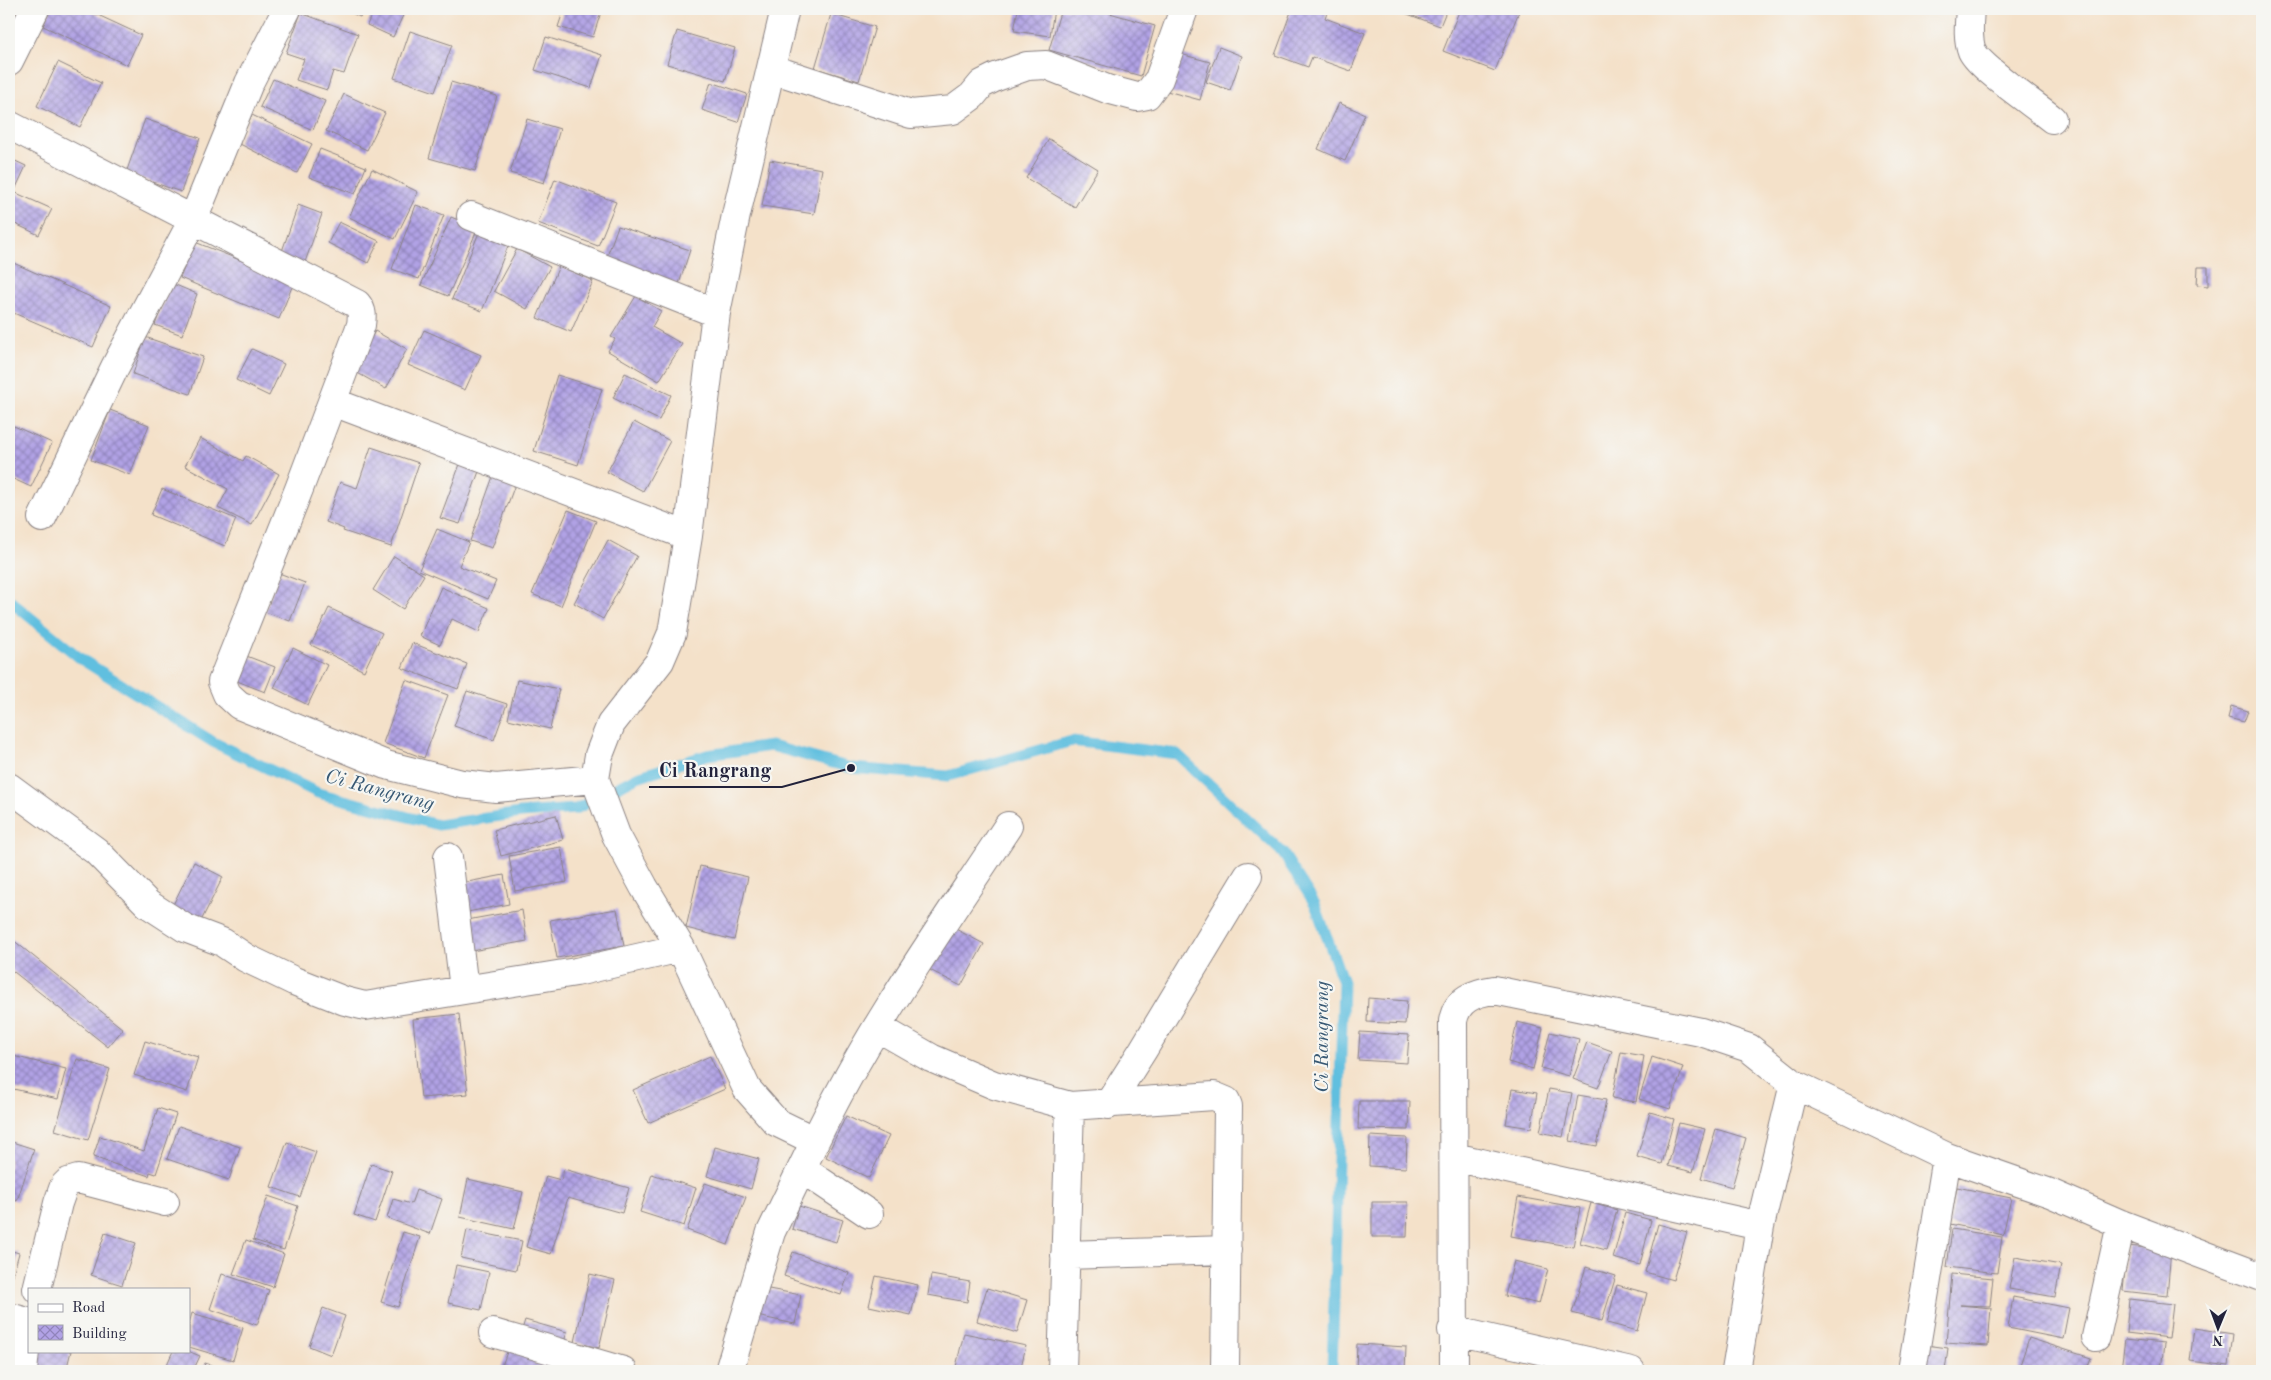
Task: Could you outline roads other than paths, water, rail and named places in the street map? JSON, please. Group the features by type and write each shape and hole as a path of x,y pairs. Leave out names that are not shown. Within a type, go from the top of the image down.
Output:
{"street":[{"path":"9,61 35,9"},
{"path":"42,518 115,368 193,220 248,83 287,9"},
{"path":"786,9 736,215 716,313 688,536 672,633 660,661 612,724 599,755 597,787 616,835 644,888 681,948 747,1089 776,1122 816,1141"},
{"path":"772,70 911,114 953,110 972,96 982,84 996,76 1027,66 1046,65 1107,89 1137,98 1148,95 1158,79 1184,9"},
{"path":"1970,9 1969,38 1973,52 1984,66 2052,118"},
{"path":"9,125 360,307 362,314 361,325 333,402 222,682 227,694 239,705 386,765 462,784 496,788 597,787"},
{"path":"471,216 716,313"},
{"path":"333,402 688,536"},
{"path":"9,787 96,850 148,904 185,928 222,942 246,958 294,981 345,1001 365,1006 576,972 681,948"},
{"path":"729,1371 771,1232 835,1100 877,1027 1008,826"},
{"path":"448,857 464,989"},
{"path":"1108,1105 1144,1050 1248,876"},
{"path":"1454,1371 1452,1330 1454,1157 1452,1032 1454,1014 1463,1000 1484,991 1494,990 1701,1032 1732,1041 1755,1052 1794,1084 1947,1157 2050,1194 2121,1224 2262,1277"},
{"path":"877,1027 932,1058 994,1085 1070,1106 1108,1105 1214,1096 1226,1101 1228,1106 1225,1371"},
{"path":"1736,1371 1760,1226 1794,1084"},
{"path":"1062,1371 1070,1106"},
{"path":"1454,1157 1760,1226"},
{"path":"1912,1371 1947,1157"},
{"path":"802,1169 869,1214"},
{"path":"37,1288 58,1203 64,1186 68,1182 78,1179 165,1202"},
{"path":"2096,1337 2121,1224"},
{"path":"1066,1255 1226,1250"},
{"path":"9,1317 28,1322"},
{"path":"22,1371 28,1329"},
{"path":"1452,1330 1626,1371"},
{"path":"493,1333 623,1371"}],"waterway":[{"name":"Ci Rangrang","path":"9,600 81,659 213,742 318,793 438,825 521,813 576,809 637,777 707,755 771,746 851,768 948,776 1072,741 1177,754 1282,852 1315,904 1343,982 1332,1371"}],"place":[{"name":"Ci Rangrang","path":"851,768"}]}
